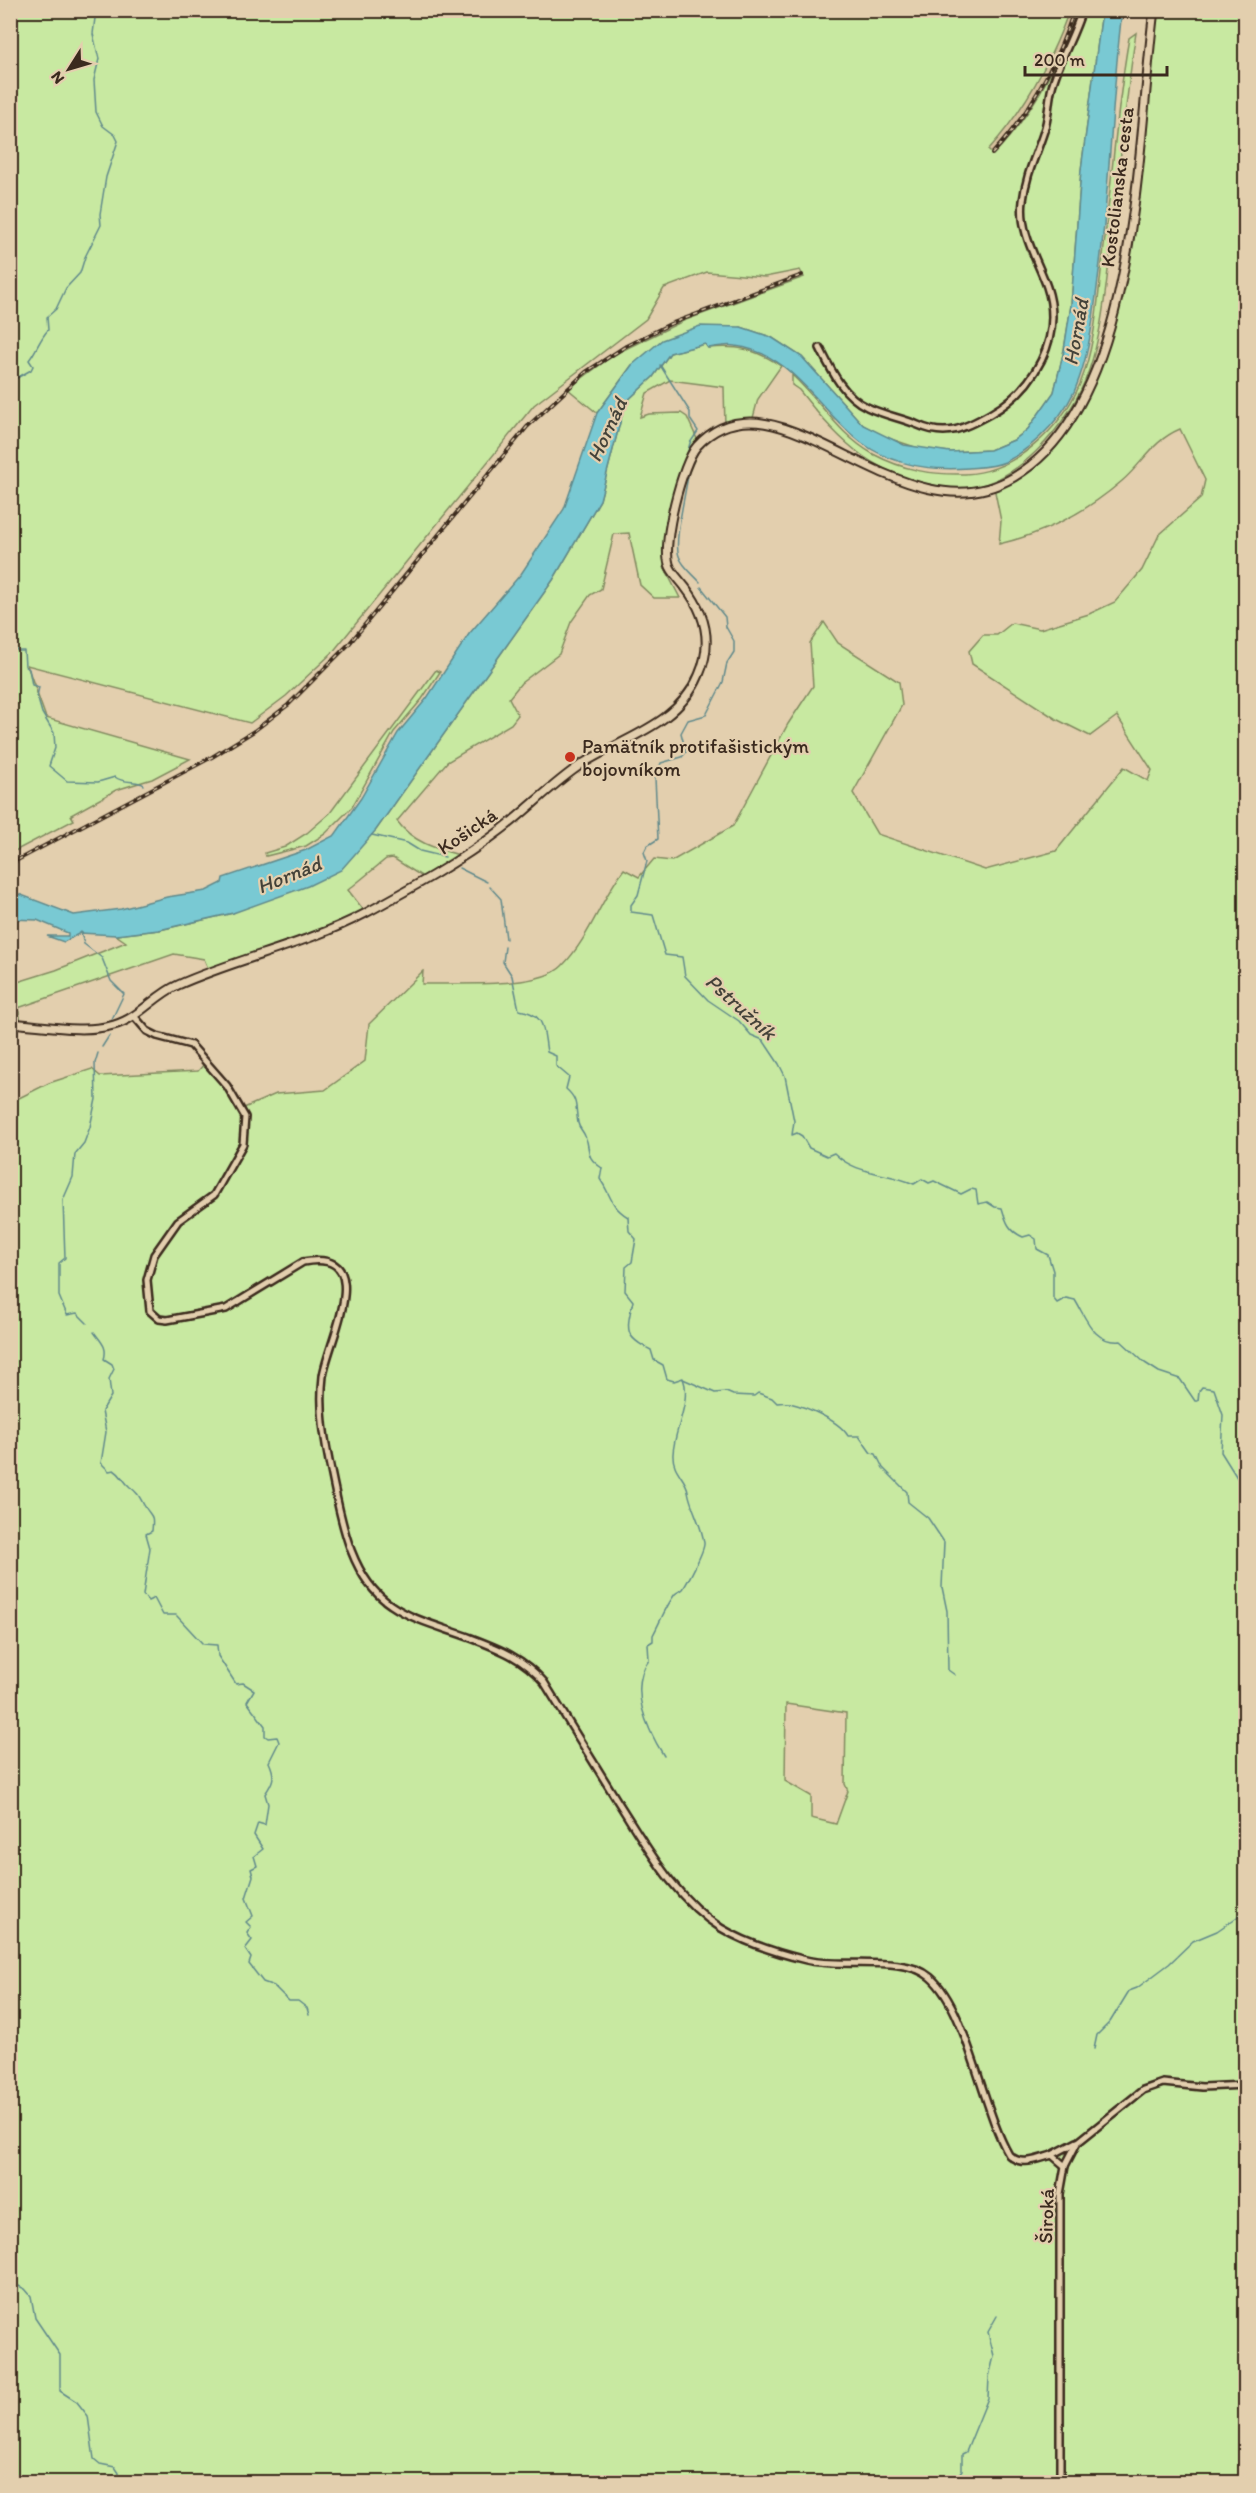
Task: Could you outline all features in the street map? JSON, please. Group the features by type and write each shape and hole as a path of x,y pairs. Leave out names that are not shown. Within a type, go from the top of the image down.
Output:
{"street":[{"path":"819,348 834,376 862,405 940,432 956,432 973,423 1006,405 1026,386 1038,369 1047,348 1051,310 1049,295 1025,230 1023,199 1030,164 1046,128 1052,85 1082,10"},
{"name":"Kostolianska cesta","path":"687,463 698,446 712,434 725,427 746,422 782,425 814,438 880,473 938,491 973,492 994,487 1023,472 1067,426 1091,387 1121,283 1129,242 1154,10"},
{"name":"Košická","path":"10,1023 79,1028 112,1026 134,1016 170,988 337,927 449,864 500,831 572,771 618,743 660,722 677,710 692,690 706,654 708,635 694,598 668,562 670,527 687,463"},
{"path":"134,1016 147,1031 191,1045 227,1086 245,1117 243,1144 214,1195 178,1221 154,1255 147,1280 150,1311 159,1319 167,1320 226,1309 283,1272 310,1260 318,1259 332,1263 341,1273 345,1284 346,1299 323,1376 324,1437 332,1479 356,1562 377,1594 392,1606 497,1648 518,1658 531,1668 544,1682 671,1881 700,1912 721,1928 784,1955 836,1965 907,1966 931,1978 954,2014 1009,2155 1017,2160 1028,2162 1052,2155 1079,2141"},
{"name":"Široká","path":"1063,2482 1060,2474 1060,2194 1065,2166 1079,2141 1137,2094 1153,2085 1168,2083 1202,2086 1245,2085"},
{"path":"1052,2155 1065,2166"}],"shaded area":[{"path":"1069,11 1076,11 1046,81 1010,136 993,155 988,151 1009,126 1043,74"}],"green space":[{"path":"10,11 1069,11 1054,49 1035,85 1014,118 988,150 993,155 1020,123 1043,88 1076,11 1102,11 1081,170 1071,305 1054,392 1028,429 1014,440 990,450 950,452 921,449 885,437 863,425 802,357 771,337 741,327 632,365 597,413 568,389 613,355 683,321 804,277 800,270 765,277 707,272 664,288 646,319 534,405 332,653 286,696 250,723 27,665 46,718 190,759 152,779 116,790 71,815 74,820 11,853"},
{"path":"1154,11 1245,11 1245,2482 11,2482 11,1102 49,1083 92,1069 100,1076 198,1071 206,1062 244,1108 276,1094 325,1090 365,1061 369,1024 423,971 422,984 516,982 551,973 562,966 580,944 624,869 639,877 654,859 672,861 733,826 788,724 813,686 810,643 824,622 838,643 899,682 902,705 853,793 877,834 985,870 1056,851 1124,767 1148,781 1152,770 1117,716 1090,736 1056,719 972,664 969,651 983,635 997,635 1012,623 1040,629 1089,614 1115,602 1142,570 1159,535 1201,498 1205,480 1180,429 1155,446 1130,474 1094,503 1049,528 999,544 1001,521 994,487 1044,451 1079,409 1116,301 1137,168","holes":["786,1704 846,1713 845,1784 848,1791 836,1824 811,1818 811,1796 785,1781"]},
{"path":"1136,33 1100,327 1089,370 1069,412 1036,452 1016,468 995,480 973,487 950,488 924,483 901,476 863,456 831,428 799,390 792,385 792,375 840,428 861,446 895,464 940,474 984,471 1018,457 1048,432 1072,401 1085,371 1094,329 1124,67 1129,38"},
{"path":"705,344 708,348 728,347 754,352 781,366 758,399 753,418 725,427 724,387 670,380 647,393 640,417 649,414 681,413 687,417 697,439 697,453 675,506 666,543 664,567 680,598 654,598 640,585 629,533 614,534 601,589 590,595 571,622 559,654 521,683 509,698 518,715 511,724 447,762 397,821 403,829 418,840 435,848 463,856 426,879 393,858 386,859 348,890 366,913 210,973 204,959 174,954 18,1008 21,1021 11,1021 11,984 56,970 126,942 116,935 160,930 233,913 376,830 553,580 600,500 625,403 653,377 670,353"},
{"path":"436,670 440,672 422,699 394,732 352,807 325,834 306,846 266,856 265,853 285,847 307,833 330,813"}],"water":[{"name":"Hornád","path":"1102,11 1122,11 1095,307 1083,365 1074,391 1059,416 1039,438 1005,462 996,465 941,469 913,465 887,457 862,443 832,416 790,372 774,360 756,351 732,345 708,348 705,344 670,353 653,377 625,403 600,500 553,580 376,830 341,870 308,886 233,913 159,930 116,935 80,933 64,942 47,936 68,936 68,933 37,920 11,919 11,891 74,915 121,909 167,897 206,891 222,883 223,878 306,850 335,835 361,798 398,733 427,698 469,634 521,574 564,509 597,413 632,365 662,340 700,326 741,327 771,337 802,357 863,425 904,445 950,452 990,450 1014,440 1028,429 1054,392 1064,350 1071,305 1081,170"}],"waterway":[{"path":"10,387 15,379 31,370 33,366 29,360 48,330 47,317 56,309 66,288 80,273 85,257 101,225 100,214 106,177 118,141 115,135 103,126 96,112 94,80 99,59 93,34 96,10"},
{"name":"Pstružník","path":"660,365 690,412 690,419 698,431 690,443 686,459"},
{"name":"Pstružník","path":"689,468 679,527 678,549 683,563 700,582"},
{"name":"Pstružník","path":"701,587 725,617 726,627 734,641 734,652 727,663 723,682 706,715 688,720 681,733 686,752 682,757 661,763 655,778 658,839 647,846 644,852 647,861 638,895 631,905 631,912 653,915 665,955 682,957 685,976 708,1000 739,1021 751,1035 763,1040 785,1076 794,1121 792,1135 797,1133 802,1136 809,1148 827,1156 834,1153 852,1166 862,1169 914,1184 922,1179 929,1183 934,1181 961,1194 971,1189 976,1190 978,1204 987,1202 1002,1208 1011,1229 1018,1235 1023,1237 1030,1235 1036,1239 1037,1249 1048,1255 1053,1271 1053,1298 1057,1303 1066,1298 1075,1300 1098,1335 1104,1339 1121,1341 1145,1363 1159,1372 1180,1379 1195,1401 1198,1401 1202,1387 1214,1389 1223,1415 1221,1452 1246,1492"},
{"path":"10,631 15,636 14,647 18,651 24,651 25,666 29,669 32,685 39,687 37,696 42,713 54,733 55,748 49,766 67,781 98,782 115,777 144,785"},
{"path":"372,835 407,843 420,851 445,857"},
{"path":"459,868 487,882"},
{"path":"490,887 501,899 506,939"},
{"path":"81,932 84,944 102,958 111,981 124,994 112,1019"},
{"path":"505,947 503,962 512,976 519,1010 534,1015 542,1024 547,1052 556,1056 556,1066 569,1077 566,1089 575,1101 578,1123 587,1141 590,1156 602,1168 600,1179 614,1204 628,1217 629,1231 636,1239 632,1262 626,1267 625,1291 633,1301 629,1332 636,1341 651,1350 654,1360 663,1365 667,1379 674,1381 683,1378 685,1387 684,1406 674,1444 673,1460 687,1486 704,1547 685,1586 675,1594 653,1635 653,1641 648,1644 649,1660 640,1683 640,1696 646,1721 664,1756"},
{"path":"102,1047 109,1036"},
{"path":"87,1323 77,1313 67,1315 59,1296 59,1263 65,1258 63,1200 73,1177 75,1154 84,1143 90,1127 96,1099 95,1063 98,1053"},
{"path":"94,1332 104,1348 104,1359 112,1364 114,1369 109,1379 111,1396 102,1411 106,1432 101,1463 109,1471 114,1470 119,1474 135,1491 152,1518 152,1531 146,1534 150,1548 143,1595 148,1601 154,1598 163,1615 176,1615 203,1644 217,1645 218,1656 236,1684 243,1683 254,1690 247,1702 265,1726 265,1736 277,1737 279,1742 269,1762 273,1776 272,1783 265,1794 268,1804 265,1825 258,1823 254,1835 263,1849 254,1856 257,1866 251,1869 253,1876 246,1898 253,1916 246,1922 251,1927 247,1933 252,1940 245,1949 251,1958 249,1964 263,1982 274,1986 289,2001 298,2001 307,2008 309,2015"},
{"path":"683,1379 715,1393 726,1392 733,1395 754,1396 758,1393 772,1398 777,1403 805,1407 826,1417 848,1436 859,1436 871,1453 876,1454 883,1468 907,1492 908,1502 928,1518 944,1542 942,1587 947,1611 948,1670 955,1675"},
{"name":"Pstružník","path":"1094,2049 1097,2035 1110,2022 1129,1991 1137,1988 1169,1964 1193,1941 1217,1931 1246,1911"},
{"path":"10,2251 13,2267 10,2274"},
{"path":"10,2282 25,2289 31,2296 35,2318 60,2355 60,2391 77,2402 88,2416 94,2459 100,2464 115,2467 119,2473 118,2482"},
{"path":"960,2482 956,2478 962,2470 962,2454 966,2452 988,2398 989,2377 994,2356 988,2332 997,2316"}],"railway":[{"path":"992,154 1018,122 1041,86 1051,68 1074,10"},
{"path":"10,864 212,757 254,731 288,705 349,644 527,427 586,372 626,346 670,324 802,275"}],"place":[{"name":"Pamätník protifašistickým bojovníkom","path":"570,757"}]}
